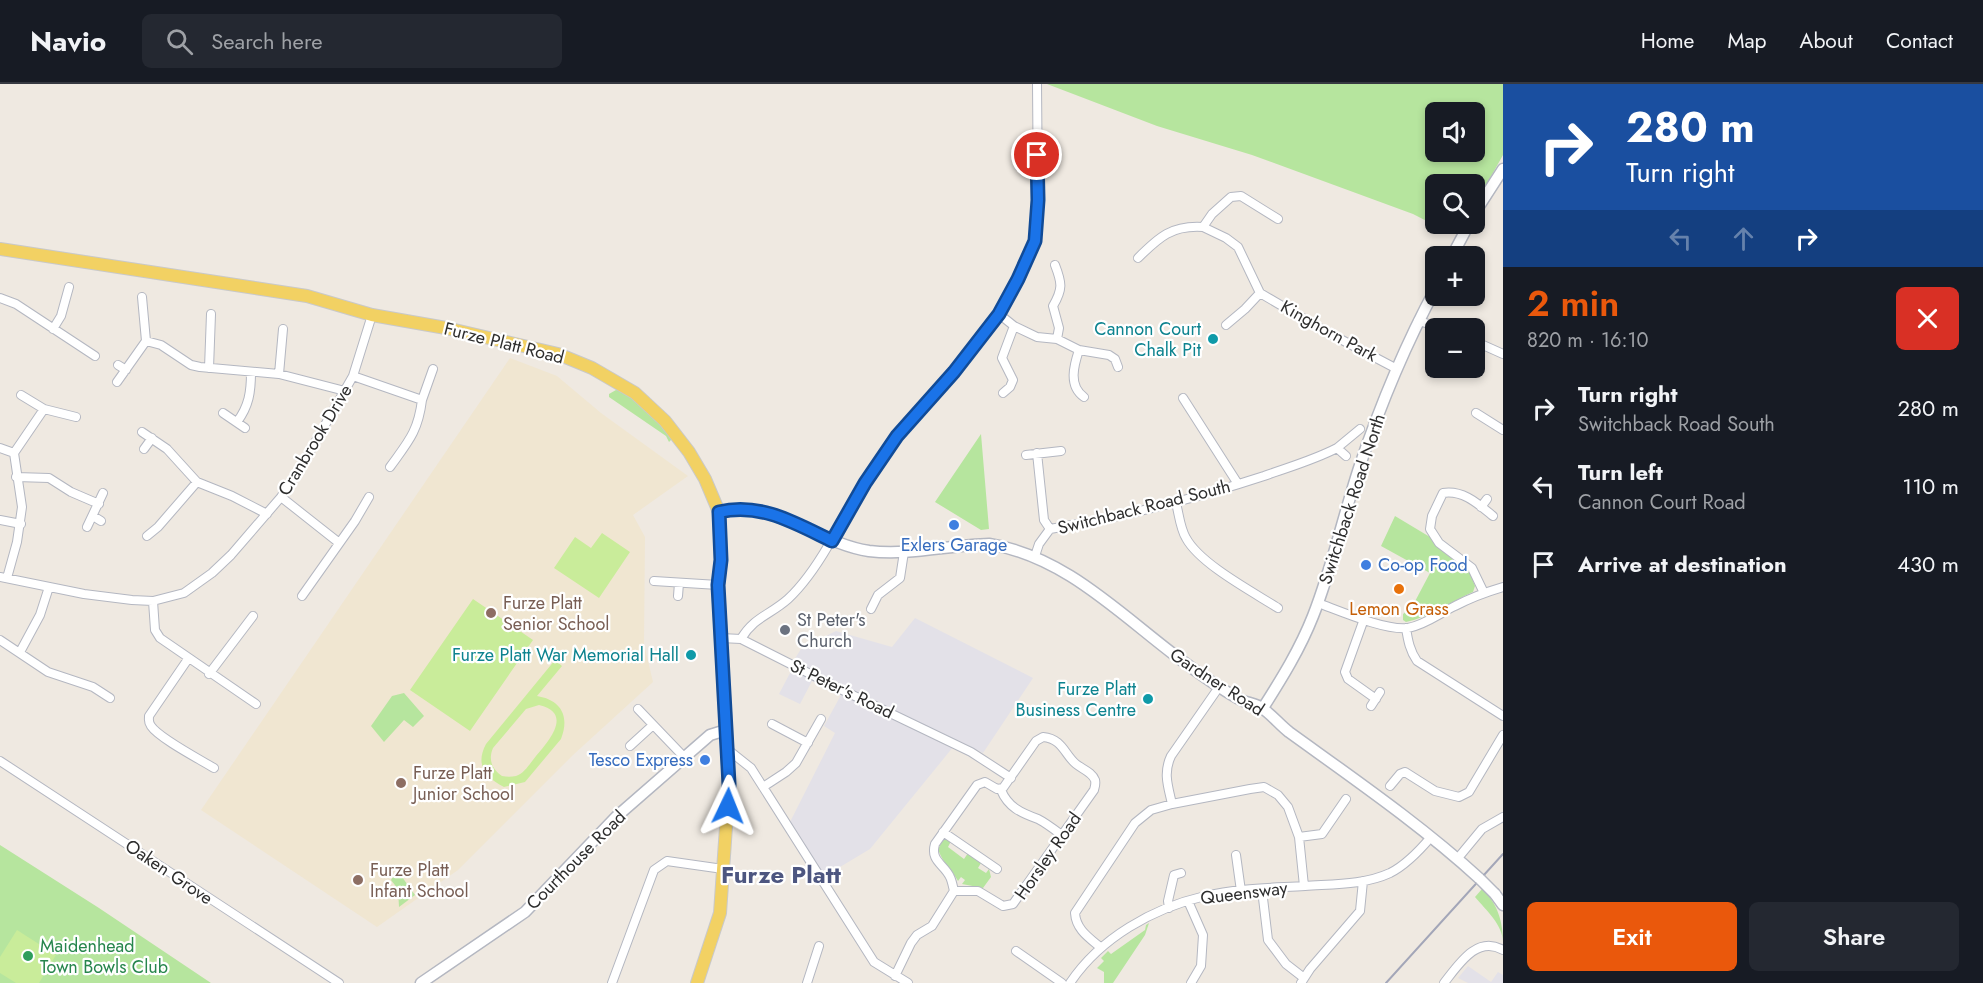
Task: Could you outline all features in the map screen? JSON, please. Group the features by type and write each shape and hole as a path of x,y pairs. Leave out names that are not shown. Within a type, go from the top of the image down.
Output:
{"main road":[{"name":"Furze Platt Road","path":"0,249 307,296 372,315 446,328 558,354 615,380 635,393 665,421 705,479 719,512 721,560 718,585 729,784 720,913 697,983"}],"street":[{"path":"741,639 749,625 788,599 821,558 865,483 897,436 954,372 999,314 1018,279 1035,241 1038,200 1037,84"},
{"path":"1485,197 1503,169"},
{"path":"1138,258 1160,238 1173,230 1186,226 1203,227 1212,214 1231,197 1241,196 1278,219"},
{"name":"Kinghorn Park","path":"1203,227 1226,238 1238,248 1260,293 1397,369"},
{"path":"1055,265 1062,282 1058,298 1053,306 1059,328 1057,339"},
{"path":"54,329 62,316 69,287"},
{"name":"Kinghorn Park","path":"1226,325 1260,293"},
{"path":"0,298 16,304 54,329 88,347 95,356"},
{"path":"117,382 146,341 142,301 132,304"},
{"name":"Switchback Road North","path":"1263,708 1299,649 1318,603 1360,466 1397,369 1426,306"},
{"path":"999,314 1014,326 1037,337 1057,339 1079,350 1109,355 1115,359 1118,367"},
{"name":"Cranbrook Drive","path":"4,578 132,600 153,601 184,593 212,573 231,555 281,497 313,449 353,376 372,315"},
{"path":"209,368 214,320"},
{"path":"1418,321 1425,323"},
{"path":"1003,393 1010,387 1013,380 1002,358 1014,326"},
{"path":"279,374 278,341 284,329"},
{"path":"146,341 161,345 191,365 279,374 345,391"},
{"path":"1485,346 1503,354"},
{"path":"1079,350 1072,369 1075,386 1078,393 1084,397"},
{"path":"118,365 126,370"},
{"path":"390,467 412,438 433,369"},
{"path":"237,422 245,411 251,393 251,372"},
{"path":"353,376 422,400"},
{"path":"21,395 31,397 44,409 71,419"},
{"path":"1183,398 1238,484"},
{"path":"4,578 21,524 22,507 14,453 44,409"},
{"path":"223,413 245,428"},
{"path":"1480,419 1503,430"},
{"name":"Switchback Road South","path":"1035,556 1039,544 1050,529 1103,520 1238,484 1319,457 1337,448 1360,429"},
{"path":"142,432 167,449 197,482 232,496 267,514"},
{"path":"144,449 152,438"},
{"path":"0,448 14,453"},
{"path":"1337,448 1346,456"},
{"path":"1026,455 1061,451"},
{"path":"1037,453 1044,520 1050,529"},
{"path":"16,477 49,478 71,492 99,504"},
{"path":"153,535 197,482"},
{"path":"1484,593 1472,568 1440,543 1430,529 1440,490 1455,492 1493,516"},
{"path":"87,527 103,493"},
{"path":"281,497 338,543"},
{"path":"302,596 355,521 369,497"},
{"path":"1481,507 1487,499"},
{"path":"1176,502 1185,538 1193,548 1209,563 1278,608"},
{"path":"719,512 731,509 751,509 779,515 830,543 866,550 904,552 989,544 1035,556"},
{"path":"93,516 101,521"},
{"path":"0,520 21,524"},
{"path":"871,609 878,595 900,578 904,552"},
{"name":"Gardner Road","path":"1035,556 1059,568 1110,604 1172,654 1219,687 1242,701 1263,708 1287,730 1458,858 1496,894 1503,905"},
{"path":"654,581 718,585"},
{"path":"678,596 679,583"},
{"path":"20,652 40,615 48,587"},
{"path":"1318,603 1364,620 1406,628 1418,626 1484,593 1503,587"},
{"path":"153,601 155,630 160,638 209,674 256,704"},
{"path":"209,674 254,616"},
{"path":"1364,620 1345,672 1348,679 1375,699"},
{"path":"1406,628 1412,654 1418,661 1503,716"},
{"name":"St Peter's Road","path":"721,638 741,639 981,757 1011,778"},
{"path":"0,639 48,672 93,687 106,699"},
{"path":"188,659 149,716 149,721 151,726 166,738 214,768"},
{"path":"1172,804 1166,766 1219,687"},
{"path":"638,709 684,757"},
{"path":"763,787 796,763 821,719"},
{"path":"772,724 808,743"},
{"path":"630,746 653,725"},
{"name":"Courthouse Road","path":"421,983 525,912 616,817 710,735 726,730"},
{"path":"1405,772 1435,791 1447,796 1459,797 1469,792 1503,735"},
{"name":"Horsley Road","path":"954,891 978,891 1003,906 1013,904 1063,836 1094,790 1095,783 1093,777 1074,762 1065,748 1045,737 1036,741 1011,778"},
{"path":"727,750 751,768 874,962 908,983"},
{"name":"Oaken Grove","path":"0,761 339,983"},
{"path":"200,771 205,762"},
{"path":"1390,786 1411,764"},
{"path":"1001,790 1011,778"},
{"path":"895,976 911,943 917,935 932,926 954,891 950,876 935,859 933,850 979,783 985,782 1001,790 1009,804 1024,815 1040,820 1063,836"},
{"path":"1100,947 1081,930 1076,922 1075,913 1135,823 1151,810 1264,787 1278,795 1288,807 1299,837 1304,886"},
{"path":"1299,837 1322,834 1346,799"},
{"path":"1458,858 1482,829 1503,817"},
{"path":"944,832 997,869"},
{"name":"Queensway","path":"1070,983 1100,947 1133,925 1169,908 1206,895 1363,881 1392,872 1415,855 1431,837"},
{"path":"1236,855 1241,891"},
{"path":"612,983 654,870 667,861 723,869"},
{"path":"1169,908 1168,901 1174,875 1181,873"},
{"path":"1262,890 1268,940 1302,981 1360,911 1363,881"},
{"path":"1188,901 1203,935 1201,966 1194,982"},
{"path":"1444,983 1460,964 1481,946 1493,945 1503,950"},
{"path":"807,983 819,946"},
{"path":"1016,951 1062,983"}],"shaded area":[{"name":"Furze Platt Senior School","path":"510,358 557,376 601,413 688,476 633,515 645,537 644,644 653,682 573,755 458,870 377,927 201,810"},
{"path":"915,618 1033,678 983,753 958,741 870,849 825,876 790,822 835,733 824,726 841,695 812,681 800,704 779,694 794,660 801,649 806,646 836,631 892,647"},
{"path":"1468,966 1491,982 1498,972 1503,975 1503,983 1468,983 1458,978"}],"green space":[{"path":"1047,84 1503,84 1503,155 1485,187 1485,174 1425,174 1425,220 1252,155 1157,126"},
{"path":"616,390 630,396 645,408 671,434 671,440 669,442 666,436 609,397 609,394"},
{"path":"981,434 989,529 981,530 935,502"},
{"path":"1395,516 1430,537 1446,554 1470,572 1475,586 1473,592 1422,617 1406,622 1403,620 1403,614 1412,607 1430,573 1381,546"},
{"path":"602,533 630,552 599,598 554,568 575,537 591,548"},
{"path":"473,599 533,640 470,731 410,690"},
{"path":"555,660 562,666 537,696 558,705 564,716 564,731 561,739 525,782 504,787 487,775 482,764 486,744","holes":["539,705 555,714 557,721 551,736 522,773 509,777 502,776 492,764 493,748 526,709"]},
{"path":"404,693 424,716 413,727 404,720 384,742 371,726 392,696"},
{"path":"944,838 951,841 948,847 964,859 968,853 981,863 978,868 986,873 989,869 991,877 983,888 962,884 965,880 961,877 958,881 938,849"},
{"path":"0,845 99,908 211,983 0,983"},
{"path":"397,870 415,895 399,907 398,889 391,880"},
{"path":"1482,889 1492,901 1498,914 1503,942 1497,924 1475,897"},
{"path":"1149,923 1145,935 1113,983 1104,983 1104,972 1097,968 1104,961 1101,958 1108,951 1111,954 1145,930"},
{"name":"Maidenhead Town Bowls Club","path":"17,930 56,955 39,983 16,983 0,973 0,957"}],"railway":[{"path":"1386,983 1503,854"}],"place":[{"name":"Cannon Court Chalk Pit","path":"1213,339"},
{"name":"Exlers Garage","path":"954,525"},
{"name":"Co-op Food","path":"1366,565"},
{"name":"Lemon Grass","path":"1399,589"},
{"name":"Furze Platt Senior School","path":"491,613"},
{"name":"St Peter's Church","path":"785,630"},
{"name":"Furze Platt War Memorial Hall","path":"691,655"},
{"name":"Furze Platt Business Centre","path":"1148,699"},
{"name":"Tesco Express","path":"705,760"},
{"name":"Furze Platt Junior School","path":"401,783"},
{"name":"Furze Platt Infant School","path":"358,880"},
{"name":"Maidenhead Town Bowls Club","path":"28,956"}],"district":[{"name":"Furze Platt","path":"781,875"}],"route":[{"path":"728,806 724,669 718,585 721,560 719,512 731,509 751,509 779,515 832,541 865,483 897,436 954,372 999,314 1018,279 1035,241 1038,200 1037,155"}]}
